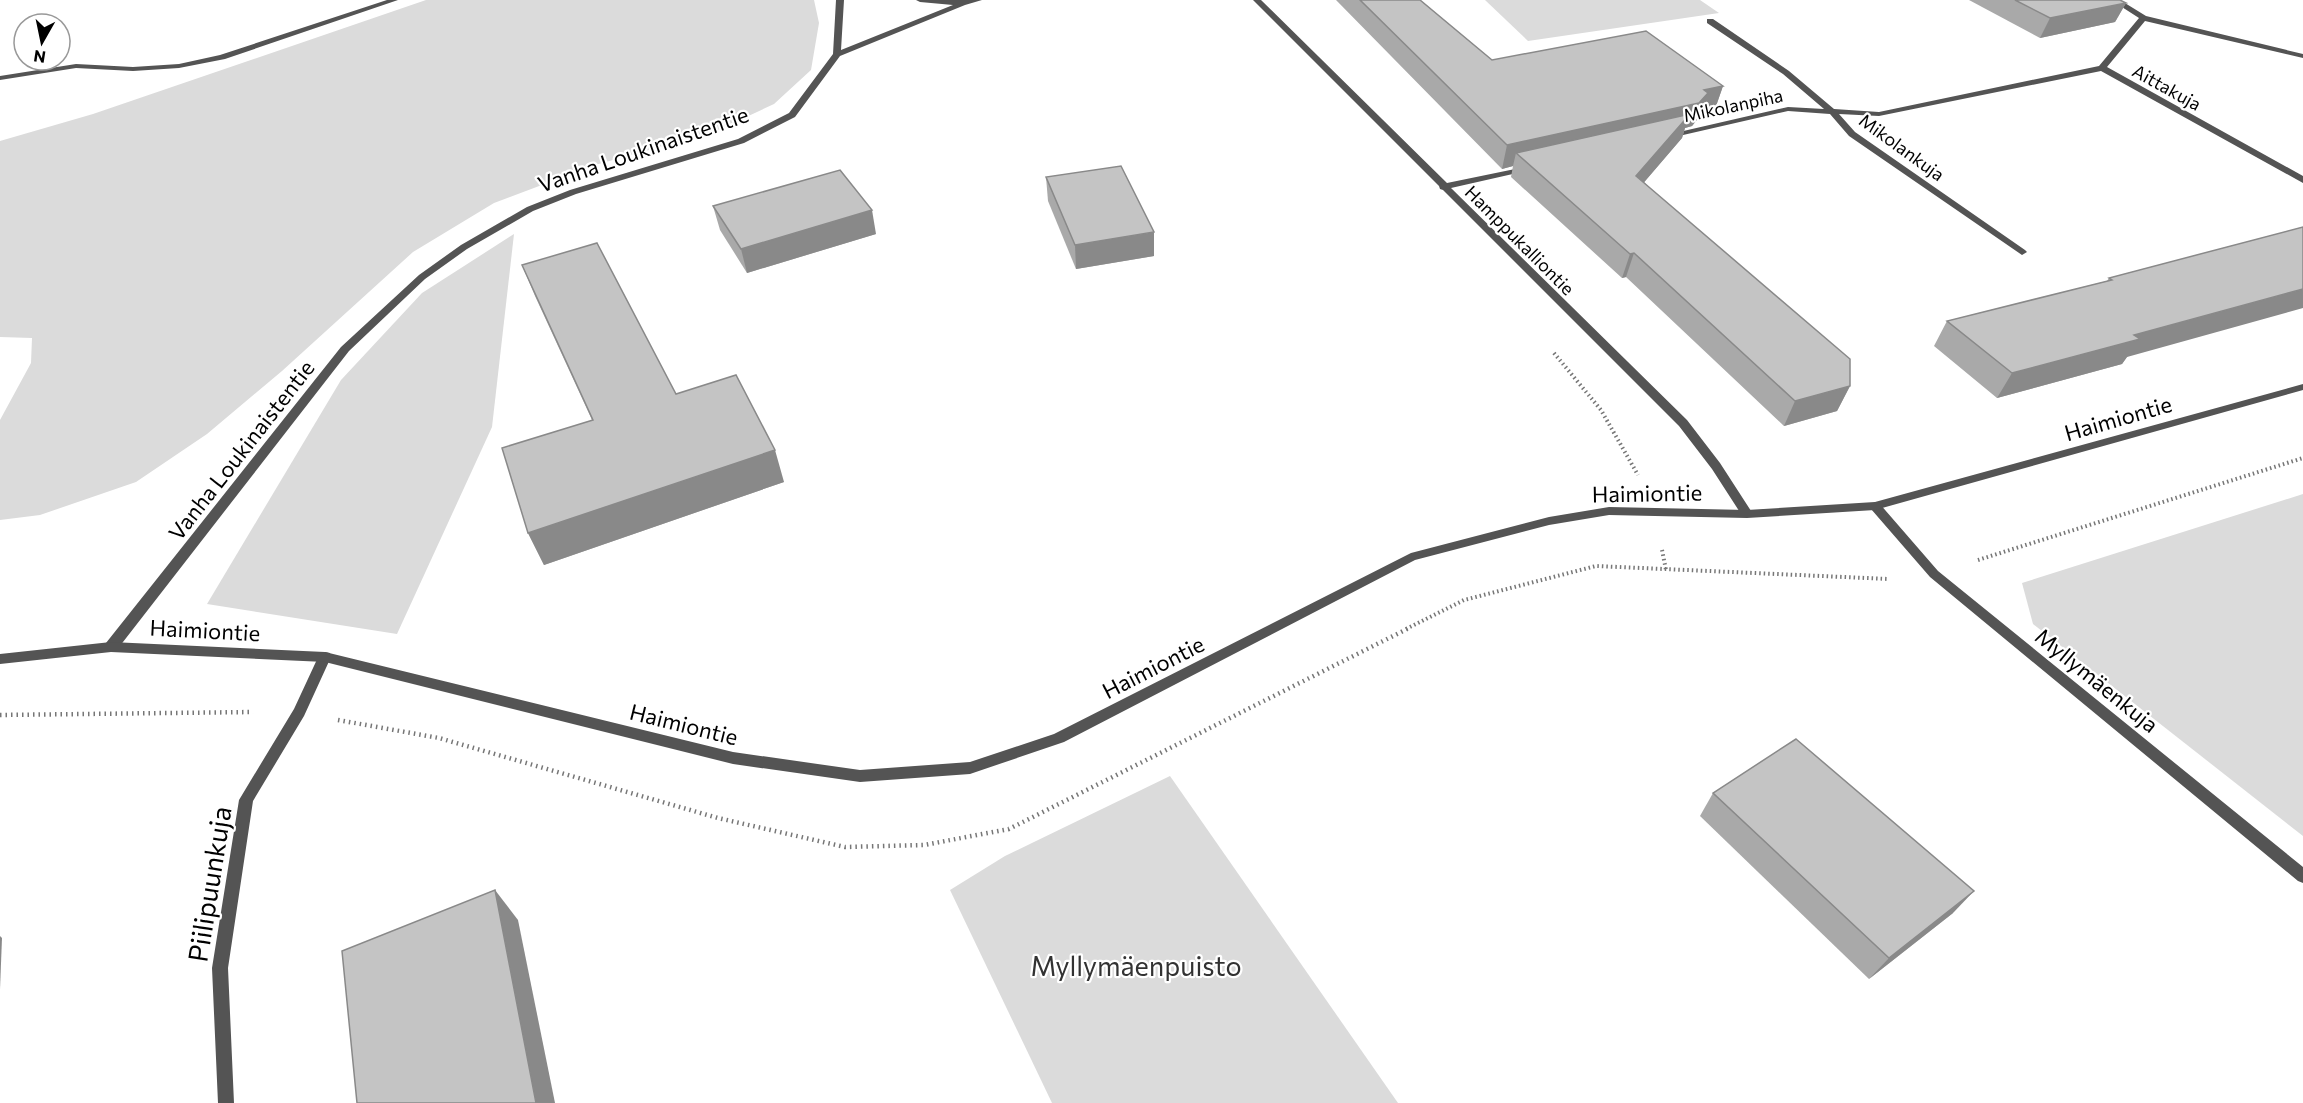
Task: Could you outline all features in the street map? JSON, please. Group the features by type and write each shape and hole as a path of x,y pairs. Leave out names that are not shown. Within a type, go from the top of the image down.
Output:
{"street":[{"path":"0,78 76,66 132,69 179,66 255,47 394,0"},
{"path":"840,0 837,54 963,3 978,0"},
{"path":"920,0 963,3"},
{"name":"Hamppukalliontie","path":"1257,0 1683,423 1716,466 1747,514"},
{"path":"2115,0 2143,18 2303,56"},
{"name":"Aittakuja","path":"2143,18 2102,68 2303,180"},
{"name":"Mikolankuja","path":"1710,21 1810,89 1834,111 1852,134 2022,252"},
{"name":"Vanha Loukinaistentie","path":"111,646 345,350 422,277 464,247 530,209 573,192 741,141 792,115 837,54"},
{"name":"Mikolanpiha","path":"1661,137 1788,109 1879,114 2102,68"},
{"path":"1443,187 1535,166"},
{"name":"Haimiontie","path":"0,658 111,646 325,657 733,758 860,776 970,768 1059,738 1411,557 1549,521 1609,511 1653,510 1747,514 1875,506 2303,387"},
{"name":"Myllymäenkuja","path":"1875,506 1934,574 2303,876"},
{"name":"Piilipuunkuja","path":"226,1103 220,968 246,800 299,712 325,657"}],"path":[{"path":"1550,348 1581,382 1632,460 1653,510 1666,570"}],"green space":[{"path":"426,0 814,0 819,23 811,70 774,104 714,132 595,165 494,203 413,252 282,371 207,434 136,482 40,515 0,520 0,420 31,363 32,338 0,337 0,141 93,114"},
{"path":"1485,0 1700,0 1719,13 1528,41"},
{"path":"514,234 492,427 397,634 207,604 341,380 422,293"},
{"path":"2303,494 2303,836 2033,624 2022,583"},
{"name":"Myllymäenpuisto","path":"1170,776 1398,1103 1052,1103 950,890 1005,856"}],"building":[{"path":"1360,0 1420,0 1492,60 1646,31 1723,86 1704,90 1708,93 1699,103 1507,145"},
{"path":"2015,0 2120,0 2126,3 2050,18"},
{"path":"1690,114 1636,176 1850,359 1850,386 1795,401 1634,253 1630,254 1516,153"},
{"path":"1121,166 1154,232 1075,245 1046,177"},
{"path":"840,170 872,210 741,249 713,206"},
{"path":"2303,227 2303,289 2134,335 2140,339 2012,373 1947,321 2112,280 2109,278"},
{"path":"597,243 676,394 736,375 775,450 528,533 502,448 593,420 522,265"},
{"path":"1796,739 1974,891 1889,958 1713,793"},
{"path":"495,890 536,1103 357,1103 342,951"}]}
